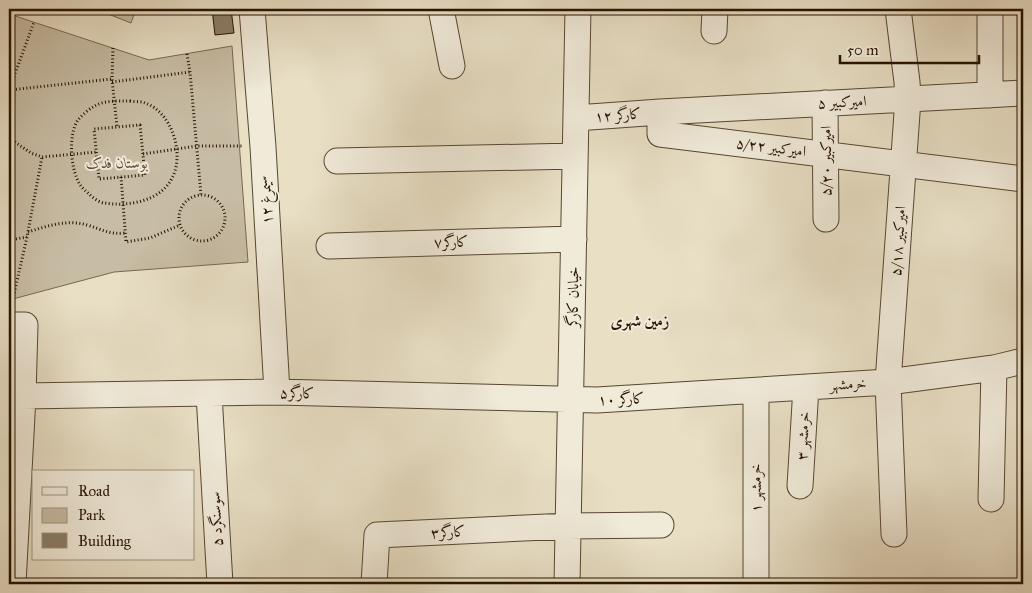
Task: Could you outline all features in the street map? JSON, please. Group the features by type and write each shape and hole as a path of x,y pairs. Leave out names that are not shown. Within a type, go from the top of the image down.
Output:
{"street":[{"name":"سیمرغ ۱۲","path":"252,9 263,147 277,392"},
{"path":"441,9 452,66"},
{"name":"خیابان کارگر","path":"567,584 578,9"},
{"name":"امیرکبیر ۵/۱۸","path":"894,534 888,382 908,99 908,82 898,9"},
{"path":"990,9 990,95"},
{"name":"امیرکبیر ۵","path":"660,112 1023,93"},
{"name":"امیرکبیر ۵/۲۰","path":"825,103 826,219"},
{"name":"کارگر ۱۲","path":"576,118 660,112"},
{"name":"امیرکبیر ۵/۲۲","path":"660,112 660,134 1023,178"},
{"path":"337,160 575,156"},
{"name":"کارگر۷","path":"329,246 574,239"},
{"path":"12,568 23,396 15,320"},
{"name":"خرمشهر","path":"672,396 888,382 994,368 1023,361"},
{"path":"991,499 994,368"},
{"name":"خرمشهر ۳","path":"800,486 806,387"},
{"name":"خرمشهر ۱","path":"756,391 756,584"},
{"name":"کارگر۵","path":"23,396 277,392 571,400"},
{"name":"سوسنگرد ۵","path":"208,394 220,584"},
{"name":"کارگر ۱۰","path":"571,400 672,396"},
{"path":"568,526 661,525"},
{"name":"کارگر۳","path":"374,584 377,536 568,526"}],"path":[{"path":"34,22 9,90 190,72"},
{"path":"113,48 112,81 117,127"},
{"path":"187,54 201,195"},
{"path":"130,101 145,103 155,108 165,118 172,130 176,149 176,165 172,178 164,188 139,203 104,204 92,197 81,185 74,165 72,138 78,120 93,107 102,103 114,102 130,101"},
{"path":"140,125 145,175 99,179 94,129 117,127 140,125"},
{"path":"9,138 31,153 42,157 96,152"},
{"path":"143,154 197,146 263,147"},
{"path":"15,320 27,237 42,157"},
{"path":"120,177 126,242 150,238 180,224"},
{"path":"201,195 215,199 224,211 224,225 221,232 209,240 194,240 188,237 180,224 179,217 183,204 188,199 201,195"},
{"path":"28,232 47,226 76,223 88,225 104,232 125,233"},
{"path":"9,240 27,237"}],"green space":[{"path":"104,9 136,9 131,23 103,12"},
{"name":"بوستان فدک","path":"9,14 149,60 232,46 248,262 114,272 9,300"}],"building":[{"path":"212,9 231,9 234,33 215,35"}],"district":[{"name":"زمین شهری","path":"640,320"}]}
